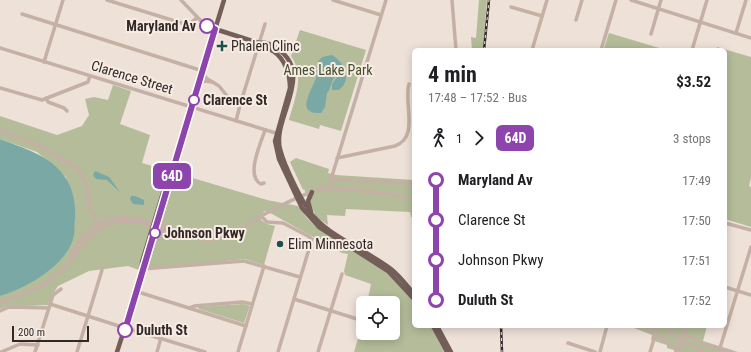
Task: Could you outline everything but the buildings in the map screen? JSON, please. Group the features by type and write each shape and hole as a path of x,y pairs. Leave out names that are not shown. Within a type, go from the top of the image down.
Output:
{"main road":[{"path":"117,352 142,269 142,262 192,108 224,0"},
{"path":"215,29 259,43 279,56 285,64 290,80 290,88 275,141 278,154 299,198 312,221 388,272 412,297"},
{"path":"312,192 309,198 309,204 313,215 323,225"},
{"path":"299,198 311,214 323,225 392,270 412,292"},
{"path":"434,328 447,352"},
{"path":"438,328 451,352"}],"street":[{"path":"44,62 63,0"},
{"path":"107,0 188,25 197,18"},
{"path":"181,0 197,18 206,25 215,29"},
{"path":"333,0 381,15"},
{"path":"328,189 386,0"},
{"path":"452,0 456,48"},
{"path":"533,48 547,0"},
{"path":"576,20 582,0"},
{"path":"602,48 616,0"},
{"path":"631,0 751,38"},
{"path":"651,34 661,0"},
{"path":"693,48 707,0"},
{"path":"736,33 746,0"},
{"path":"511,7 542,16"},
{"path":"22,14 203,71 206,78 219,86 232,102 240,105"},
{"path":"236,122 265,24"},
{"name":"Clarence Street","path":"0,48 278,134"},
{"path":"0,88 37,100 88,82 90,76"},
{"path":"199,83 205,81 213,82"},
{"path":"337,158 400,144 405,138 412,122 406,92 409,84"},
{"path":"46,98 52,104 64,108 67,111"},
{"path":"0,130 44,148 78,169 86,184 89,205 100,229"},
{"path":"264,182 261,184 257,181 253,173 265,130"},
{"path":"331,179 412,184"},
{"path":"0,303 44,284 57,276 87,239 100,229 113,223 126,222 155,225 206,236 228,233 248,225 262,216 312,192 328,189 393,194 412,199"},
{"path":"89,230 93,215"},
{"path":"262,216 268,222 283,223 310,236 312,240 278,352"},
{"path":"69,262 80,241 89,230 98,224 110,219 124,217 138,218 155,225"},
{"path":"727,223 751,230"},
{"path":"727,325 751,247"},
{"path":"142,269 244,261 300,277"},
{"path":"238,352 264,266"},
{"path":"77,352 102,270"},
{"path":"318,352 342,274"},
{"path":"727,288 751,295"},
{"path":"36,352 53,295 61,289"},
{"path":"135,292 246,326"},
{"path":"294,299 356,319"},
{"path":"188,308 194,306 242,302 252,304"},
{"path":"0,311 9,307 50,306 88,316 205,352"},
{"path":"600,352 606,328"},
{"path":"649,328 679,352 685,328"},
{"path":"650,352 657,328"},
{"path":"666,328 682,341 704,352"},
{"path":"720,348 726,328"},
{"path":"684,333 699,342 731,352"},
{"path":"157,352 161,338"},
{"path":"568,343 595,352"},
{"path":"1,352 17,345 38,345"}],"green space":[{"path":"479,0 487,0 483,48 472,48 471,37 476,38"},
{"name":"Ames Lake Park","path":"300,30 366,50 341,131 320,125 319,129 289,120 298,87 297,71 291,56"},
{"path":"609,33 659,48 604,48"},
{"path":"727,50 751,57 751,178 749,186 751,187 751,227 727,220"},
{"path":"113,85 131,91 120,124 150,135 142,163 267,200 298,206 316,227 388,273 412,300 412,328 432,328 444,352 354,352 358,340 400,340 400,296 368,296 371,284 345,275 344,271 348,254 342,253 264,211 261,220 267,224 275,226 264,265 245,259 139,270 128,266 89,271 58,286 48,305 5,307 0,309 0,296 29,283 50,270 66,253 74,236 74,228 69,188 66,177 37,152 0,139 0,116 57,135 82,126 89,115 85,99 94,97 108,100"},
{"path":"296,158 329,169 328,173 336,175 412,180 412,217 410,212 346,209 345,216 327,215 328,225 316,217 290,162"},
{"path":"243,304 250,306 244,323 199,309 198,307"},
{"path":"634,328 706,328 703,341 738,352 674,352 674,350 667,348 667,345 651,340 652,335"}],"water":[{"path":"332,55 343,66 346,81 339,90 332,90 332,84 337,77 336,76 327,93 325,107 321,113 313,113 308,110 306,106 316,78 318,61 322,57"},
{"path":"0,139 36,153 59,169 70,186 75,213 74,236 70,247 63,257 44,274 33,281 0,296"},
{"path":"95,171 109,177 120,192 107,180 96,179 93,175"},
{"path":"131,196 144,200 144,205 133,204 130,199"}],"railway":[{"path":"484,48 489,0"},
{"path":"501,328 502,352"}],"bus line":[{"name":"64D","path":"125,330 142,269 157,228 172,171 215,29 207,26"}],"place":[{"name":"Maryland Av","path":"207,26"},
{"name":"Phalen Clinc","path":"222,46"},
{"name":"Clarence St","path":"194,100"},
{"name":"Johnson Pkwy","path":"155,233"},
{"name":"Elim Minnesota","path":"280,244"},
{"name":"Duluth St","path":"125,330"}]}
